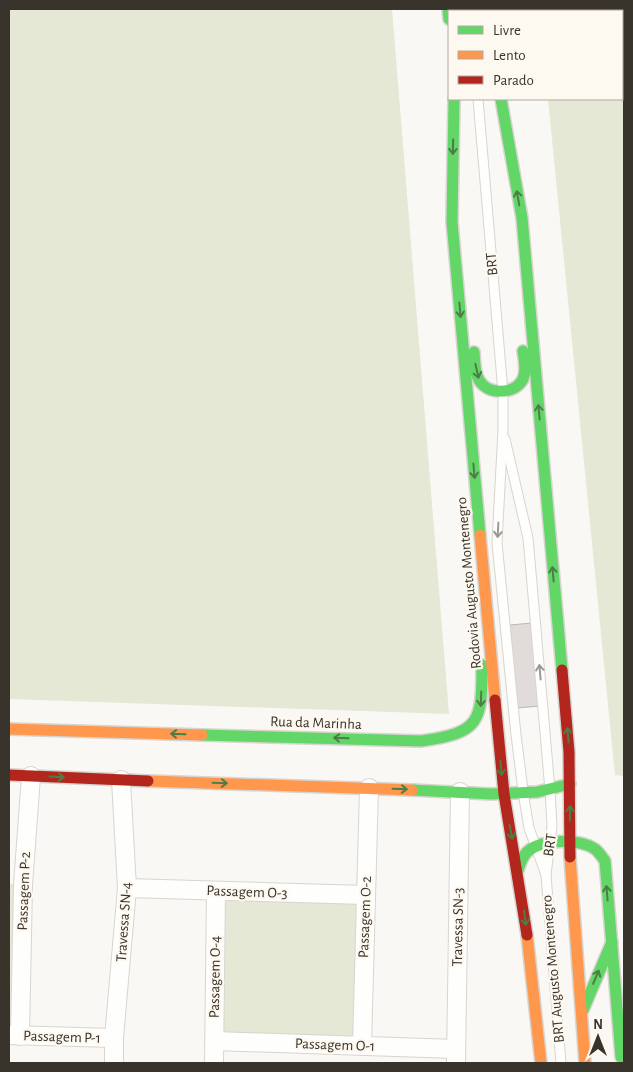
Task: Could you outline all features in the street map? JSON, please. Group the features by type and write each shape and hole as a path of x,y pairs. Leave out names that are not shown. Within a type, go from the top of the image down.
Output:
{"main road":[{"name":"Rodovia Augusto Montenegro","path":"454,100 452,222 484,580 504,794 526,918 541,1063"},
{"path":"501,100 522,218 569,752 570,842 581,1013 588,1061"},
{"path":"469,285 476,372 480,381 490,388 503,392 514,389 523,379 525,370 514,246 522,218"},
{"path":"452,222 466,246"},
{"name":"Rua da Marinha","path":"9,729 421,741 446,738 462,732 474,722 481,707 484,580"},
{"path":"9,775 504,794 550,790 570,784"},
{"path":"518,870 526,853 536,847 570,842 578,842 593,847 600,853 605,862 612,942 619,982 619,1058"},
{"path":"581,1013 612,942"}],"street":[{"name":"Passagem P-2","path":"14,1035 16,885 31,776"},
{"name":"Travessa SN-4","path":"114,1063 114,1038 128,888 121,780"},
{"name":"Passagem O-2","path":"362,1046 369,788"},
{"name":"Travessa SN-3","path":"456,1056 460,792"},
{"name":"Passagem O-3","path":"128,888 366,895"},
{"name":"Passagem O-4","path":"214,1063 216,891"},
{"name":"Passagem P-1","path":"14,1035 114,1038"},
{"name":"Passagem O-1","path":"214,1041 362,1046 456,1056"}],"lane":[{"name":"BRT","path":"478,100 503,392 497,543 524,793 530,828 546,875"},
{"name":"BRT","path":"503,429 528,538 552,826 546,875"},
{"name":"BRT Augusto Montenegro","path":"546,875 561,1063"}],"green space":[{"path":"9,9 392,9 449,714 9,699"},
{"path":"624,9 624,776 615,775 548,100 623,100 623,10 540,10"},
{"path":"9,884 23,885 20,1036 9,1035"},
{"path":"216,891 366,895 362,1046 214,1041"}],"building":[{"path":"532,623 540,706 517,708 510,625"}],"traffic: fast":[{"path":"454,100 452,222 480,535"},
{"path":"501,100 522,218 562,670"},
{"path":"474,352 475,370 479,380 488,388 501,391 514,388 523,379 525,369 523,351"},
{"path":"202,735 421,741 441,738 456,734 467,728 474,721 479,712 481,699 482,665"},
{"path":"412,790 491,794 537,792 570,784"},
{"path":"518,870 522,858 527,852 541,844 550,842 560,841 588,845 596,850 605,861 621,1057"},
{"path":"583,1010 612,942"}],"traffic: slow":[{"path":"480,535 495,700"},
{"path":"9,729 202,735"},
{"path":"148,781 412,790"},
{"path":"570,857 585,1063"},
{"path":"527,935 541,1063"}],"traffic: jam":[{"path":"562,670 569,752 570,857"},
{"path":"495,700 504,794 527,935"},
{"path":"9,775 148,781"}]}
